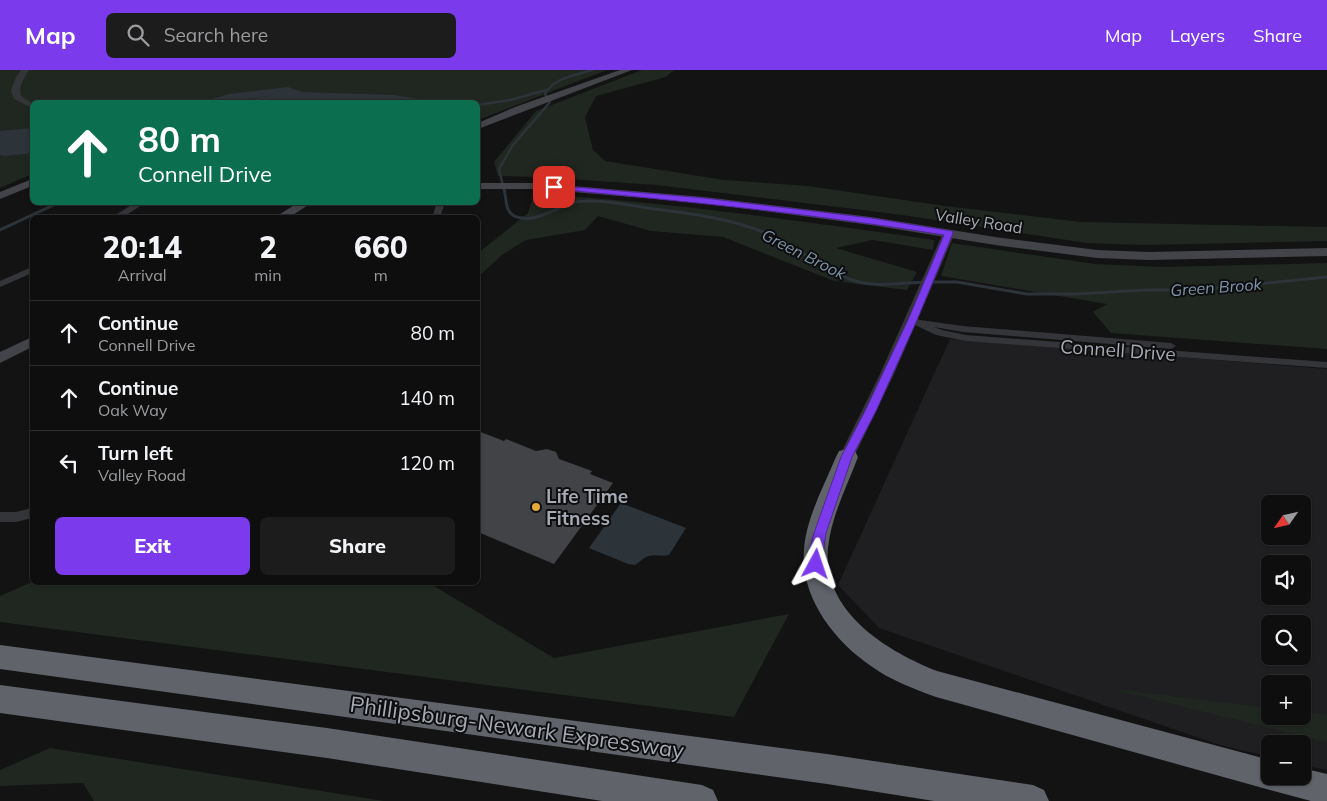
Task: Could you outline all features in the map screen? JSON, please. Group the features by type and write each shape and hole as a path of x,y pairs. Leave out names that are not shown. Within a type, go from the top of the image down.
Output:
{"highway":[{"path":"846,457 820,533 816,548 816,564 820,584 841,622 858,641 880,658 902,670 936,684 1261,773"},
{"name":"Phillipsburg-Newark Expressway","path":"0,657 827,769 1033,801"},
{"path":"0,699 14,704 327,744 702,801"},
{"path":"1309,785 1327,790"}],"main road":[{"path":"480,125 539,101 628,70"},
{"path":"0,196 30,183"},
{"name":"Valley Road","path":"480,186 514,185 704,200 871,221 1076,252 1118,256 1327,252"},
{"path":"284,215 303,205"},
{"path":"0,358 30,342"}],"street":[{"path":"26,70 19,79 14,91 17,97 30,105"},
{"path":"120,215 137,205"},
{"path":"846,457 870,411 912,320 949,233"},
{"path":"0,284 30,271"},
{"name":"Connell Drive","path":"912,320 963,329 1327,357"},
{"name":"Connell Drive","path":"912,320 940,333 966,338 1327,365"},
{"path":"0,517 16,517 30,514"}],"shaded area":[{"path":"0,70 607,70 480,119 480,100 30,100 30,175 0,188"},
{"path":"642,70 674,70 666,77 596,96 585,117 593,150 605,161 724,180 808,186 945,206 1081,222 1327,227 1327,241 1144,245 1087,243 895,214 656,185 498,176 494,162 536,111"},
{"path":"288,87 302,92 394,95 426,100 246,100 268,96 239,100 209,100 229,94"},
{"path":"30,128 30,153 0,155 0,131"},
{"path":"534,194 584,197 784,219 934,240 933,250 873,240 836,248 917,272 907,290 834,281 723,237 651,231 598,216 585,230 526,240 502,255 480,275 480,251 528,213"},
{"path":"952,243 1095,264 1163,267 1327,263 1327,349 1111,333 1093,312 1107,304 941,276"},
{"path":"950,339 1327,369 1327,770 1311,767 1311,735 1261,735 1261,755 1220,745 879,628 838,585"},
{"path":"621,503 686,528 669,555 649,556 635,565 589,548"},
{"path":"30,583 30,585 432,585 554,658 789,614 734,717 0,622 0,596"},
{"path":"1111,689 1261,707 1261,725 1311,725 1311,713 1327,715 1327,742 1311,738 1311,735 1298,735"},
{"path":"50,748 384,801 94,801 83,783 0,786 0,770"}],"building":[{"name":"Life Time Fitness","path":"480,432 504,441 506,439 536,451 547,449 556,452 559,459 592,471 590,474 613,483 554,564 480,533"}],"waterway":[{"name":"Green Brook","path":"504,190 499,169 513,145 550,102 545,94 553,84 592,70"},
{"path":"480,105 510,100 546,90"},
{"name":"Green Brook","path":"504,189 508,209 517,217 538,217 580,201 612,203 699,215 729,221 758,230 852,280 869,284 924,282"},
{"path":"32,215 54,205"},
{"path":"0,230 30,216"},
{"name":"Green Brook","path":"931,282 957,282 1027,294 1076,294 1146,290 1197,290 1327,277"}],"place":[{"name":"Life Time Fitness","path":"536,507"}],"route":[{"path":"554,187 704,200 949,233 912,320 870,411 846,457 820,533 816,548 816,564"}]}
